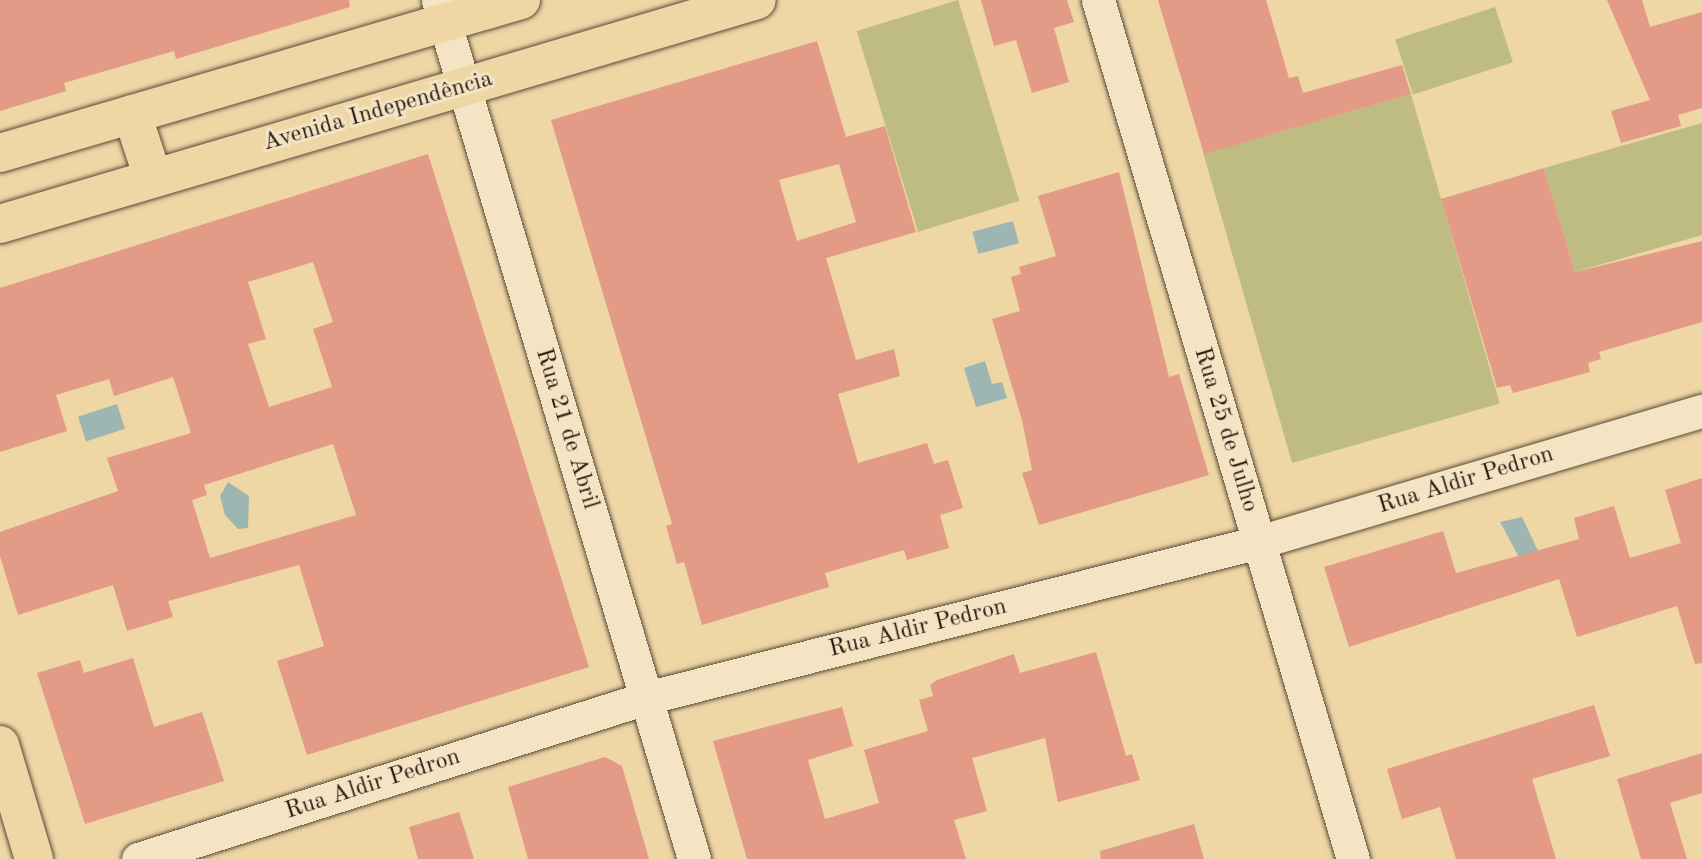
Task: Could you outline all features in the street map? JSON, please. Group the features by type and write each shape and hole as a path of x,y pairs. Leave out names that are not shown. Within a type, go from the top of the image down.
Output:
{"main road":[{"path":"0,153 132,114 441,11 521,0"},
{"name":"Avenida Independência","path":"0,224 757,0"},
{"path":"132,114 153,178"},
{"path":"0,745 34,859"}],"street":[{"name":"Rua 25 de Julho","path":"1098,0 1353,859"},
{"name":"Rua 21 de Abril","path":"441,11 694,859"},
{"name":"Rua Aldir Pedron","path":"138,859 646,698 1259,542 1702,411"}],"shaded area":[{"path":"958,0 1019,201 918,232 857,31"},
{"path":"1495,7 1513,62 1413,95 1395,39"},
{"path":"1411,94 1500,404 1292,463 1203,154"},
{"path":"1702,123 1702,235 1575,272 1544,168"}],"water":[{"path":"1013,221 1019,243 978,254 972,232"},
{"path":"985,361 992,384 1002,382 1007,398 976,407 964,368"},
{"path":"117,404 125,429 86,441 78,417"},
{"path":"228,482 249,496 248,528 238,529 225,515 220,496"},
{"path":"1522,517 1539,553 1520,559 1500,522"}],"building":[{"path":"0,0 349,0 350,7 176,59 174,51 64,83 66,91 0,111"},
{"path":"981,0 1067,0 1074,22 1054,28 1069,82 1032,93 1016,40 994,46"},
{"path":"1158,0 1266,0 1289,78 1298,76 1303,93 1402,65 1411,94 1204,154"},
{"path":"1607,0 1642,0 1650,27 1702,12 1702,108 1678,115 1681,126 1621,143 1611,111 1650,100"},
{"path":"817,41 846,137 885,126 916,232 826,258 856,360 894,349 900,376 838,394 858,463 927,443 934,464 948,460 963,508 940,515 949,548 907,560 904,550 825,573 829,587 702,625 684,562 677,564 666,526 672,524 551,120","holes":["839,164 856,222 797,241 779,180"]},
{"path":"428,154 589,667 307,755 277,661 324,646 299,565 168,601 173,617 127,631 113,585 18,615 0,556 0,532 118,491 107,458 191,433 173,377 114,396 109,379 56,395 67,431 0,452 0,288","holes":["313,262 333,322 313,329 332,387 269,407 248,344 266,339 248,282","333,444 356,515 210,558 192,500 207,495 204,485"]},
{"path":"1544,168 1575,272 1702,241 1702,322 1599,352 1601,359 1588,363 1590,372 1513,393 1510,385 1497,388 1441,199"},
{"path":"1119,172 1169,377 1179,374 1209,475 1039,525 1022,473 1032,470 1022,420 992,319 1020,311 1011,277 1021,274 1019,267 1056,256 1038,196"},
{"path":"1702,478 1702,663 1695,664 1677,606 1577,637 1559,579 1349,647 1324,567 1443,531 1456,573 1579,539 1574,518 1614,506 1630,558 1681,543 1665,490"},
{"path":"1096,652 1126,756 1132,754 1140,780 1058,802 1045,738 972,758 987,811 954,820 966,859 747,859 713,741 842,707 853,746 808,760 825,819 879,803 864,750 928,731 919,700 933,696 930,685 937,680 1014,654 1020,673"},
{"path":"133,658 154,727 202,712 224,781 85,824 37,673 80,660 84,673"},
{"path":"1594,705 1610,756 1532,779 1556,859 1456,859 1440,807 1402,819 1387,769"},
{"path":"1702,753 1702,793 1670,803 1687,859 1641,859 1617,779"},
{"path":"605,757 622,766 649,859 528,859 508,787"},
{"path":"459,812 474,859 418,859 409,827"},
{"path":"1194,824 1204,859 1101,859 1100,851"}]}
